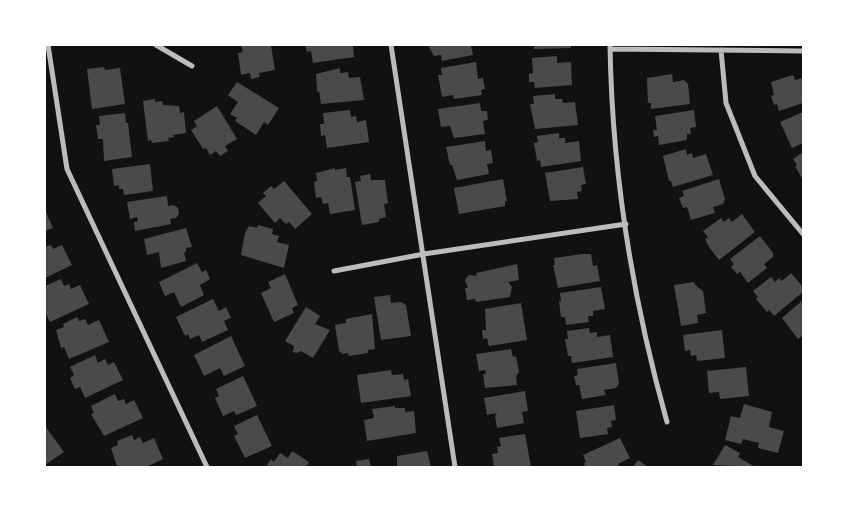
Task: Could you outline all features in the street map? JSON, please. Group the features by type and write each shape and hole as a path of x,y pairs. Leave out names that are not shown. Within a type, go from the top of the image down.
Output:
{"street":[{"path":"48,45 67,169 207,467"},
{"path":"156,45 192,66"},
{"path":"391,45 455,467"},
{"path":"667,422 649,355 626,224 612,117 610,47 803,50"},
{"path":"721,50 726,103 755,176 803,234"},
{"path":"334,271 424,254 626,224"}],"building":[{"path":"271,45 275,70 259,73 260,77 251,79 250,73 241,75 238,53 243,52 241,46"},
{"path":"305,45 353,45 354,57 313,63 311,51 307,52"},
{"path":"428,45 471,45 473,55 442,61 441,55 434,56"},
{"path":"534,45 571,45 571,48 534,49"},
{"path":"557,56 557,63 571,62 572,85 535,88 534,82 529,82 529,74 533,73 532,58"},
{"path":"476,62 478,79 483,78 485,89 481,90 482,95 454,99 453,95 442,97 438,75 442,75 441,68"},
{"path":"104,67 105,70 120,68 125,104 92,109 87,69"},
{"path":"340,68 340,73 348,72 349,78 360,77 364,100 321,104 319,91 317,92 316,74"},
{"path":"672,74 673,82 684,80 688,84 690,104 651,109 651,103 648,103 647,78"},
{"path":"793,75 795,80 803,78 803,103 779,111 777,104 774,105 771,96 774,95 771,82"},
{"path":"237,82 279,108 268,125 264,122 256,135 235,121 237,118 230,114 238,102 228,95"},
{"path":"555,94 555,99 562,99 563,103 575,102 578,125 535,129 530,104 534,104 533,96"},
{"path":"155,99 155,102 162,101 163,105 179,106 180,113 184,112 186,133 173,135 174,137 168,138 169,141 152,143 151,140 148,141 143,101"},
{"path":"480,103 481,111 487,111 488,120 483,121 485,134 454,138 450,126 441,127 438,109"},
{"path":"217,106 237,139 225,146 228,151 220,156 216,151 210,155 206,148 203,149 191,130 197,126 194,121"},
{"path":"350,110 351,117 356,116 357,122 366,120 369,142 327,148 325,135 321,136 320,124 324,124 323,113"},
{"path":"694,110 696,127 690,128 691,134 687,134 687,140 659,145 658,136 654,137 653,130 657,130 655,116"},
{"path":"803,112 803,143 792,148 780,122"},
{"path":"125,113 132,157 104,161 103,139 98,139 96,125 100,125 99,116"},
{"path":"559,133 559,138 565,138 565,143 579,141 581,161 541,167 540,160 537,161 534,143 538,142 537,136"},
{"path":"485,141 486,151 491,150 493,163 487,164 489,174 457,180 452,165 450,165 446,147"},
{"path":"686,149 687,155 692,153 693,158 706,154 713,175 673,187 671,181 669,181 663,156"},
{"path":"803,152 803,180 793,159"},
{"path":"150,164 153,191 124,195 123,189 119,189 119,185 114,186 112,169"},
{"path":"583,167 586,184 581,185 582,191 577,192 578,199 550,201 545,173"},
{"path":"335,168 335,170 346,168 347,177 350,177 355,210 330,214 328,203 323,204 321,197 316,198 314,182 317,181 316,173"},
{"path":"370,174 371,180 385,180 388,203 384,204 386,217 379,219 379,222 362,225 355,182 361,181 360,176"},
{"path":"503,179 507,201 505,201 505,206 459,214 454,188"},
{"path":"719,179 725,199 723,204 713,207 715,213 691,220 687,207 683,208 679,198 684,196 682,191"},
{"path":"284,181 312,214 295,229 289,222 286,224 280,218 275,223 258,203 266,196 263,193 271,186 274,189"},
{"path":"167,196 168,206 174,205 178,208 179,214 176,218 170,219 171,224 135,231 134,222 138,221 137,217 130,219 127,202"},
{"path":"45,210 53,228 45,231"},
{"path":"742,214 755,232 719,260 709,247 705,239 708,237 703,231 721,218 724,222 729,218 732,222"},
{"path":"258,225 273,229 272,234 279,236 277,242 289,245 284,268 241,255 245,233 249,226 257,228"},
{"path":"186,228 192,247 186,248 186,252 184,252 186,261 161,268 159,252 147,255 144,239"},
{"path":"760,236 773,253 773,257 764,264 767,268 748,283 740,272 737,274 731,267 734,264 730,259"},
{"path":"51,245 53,249 62,245 72,265 45,278 45,247"},
{"path":"591,254 593,266 597,265 600,281 558,288 553,265 555,265 554,258"},
{"path":"197,263 202,272 206,270 210,279 200,285 204,295 181,307 174,292 165,296 159,282"},
{"path":"517,264 519,280 508,282 512,287 510,297 476,302 475,299 467,300 465,288 468,288 465,280 469,275 477,276 476,273"},
{"path":"791,273 803,287 803,292 774,316 769,310 767,312 756,299 758,297 753,291 771,277 775,282 779,278 782,281"},
{"path":"285,274 298,305 292,308 294,313 274,322 261,293 271,288 268,282"},
{"path":"61,279 64,286 69,284 71,289 80,285 89,304 50,322 45,312 45,286"},
{"path":"694,282 703,291 706,313 697,315 698,323 681,326 674,285"},
{"path":"601,287 605,309 593,311 593,316 588,316 589,322 566,325 565,317 561,317 560,293"},
{"path":"390,295 391,303 401,302 406,305 411,336 381,340 374,297"},
{"path":"213,299 219,311 226,307 231,318 224,321 228,330 202,342 199,335 190,339 188,334 185,336 176,317"},
{"path":"803,300 803,335 798,339 782,318"},
{"path":"521,303 527,340 489,346 487,338 483,339 482,330 486,330 485,309"},
{"path":"306,307 320,316 315,324 330,330 313,358 301,351 293,352 294,346 285,341"},
{"path":"372,314 375,349 368,350 368,353 349,356 348,353 343,354 339,351 335,325 346,323 346,319"},
{"path":"77,317 79,321 85,319 88,325 99,320 109,342 69,359 64,347 61,348 56,330 64,327 63,324"},
{"path":"589,328 590,333 597,332 597,337 610,335 613,357 572,363 571,356 568,356 565,339 568,339 567,331"},
{"path":"722,330 725,358 697,361 696,355 691,356 690,350 685,351 683,335"},
{"path":"231,336 245,366 224,376 220,368 204,376 194,355"},
{"path":"511,349 513,357 516,356 519,372 516,376 517,385 485,388 483,374 486,374 485,370 479,371 476,354"},
{"path":"95,355 98,363 105,359 108,365 114,362 123,380 85,398 80,387 75,389 70,378 74,375 70,367"},
{"path":"616,363 619,384 616,388 604,390 606,395 582,399 579,385 576,385 574,376 578,375 577,369"},
{"path":"746,367 749,396 720,399 719,392 709,393 707,371"},
{"path":"391,370 392,375 403,374 404,380 408,379 411,396 361,403 357,375"},
{"path":"243,376 257,406 236,415 234,411 223,416 215,398 219,396 216,389"},
{"path":"525,391 528,411 522,412 524,423 497,428 495,416 497,413 487,415 484,398"},
{"path":"115,394 118,401 124,399 126,404 134,400 143,418 104,436 91,414 94,413 91,406"},
{"path":"744,404 772,412 769,427 784,431 778,453 758,448 759,443 743,439 741,444 725,440 731,416 740,418"},
{"path":"614,405 616,420 611,421 612,427 607,428 608,434 580,438 576,411"},
{"path":"395,406 395,408 405,408 405,412 414,411 416,433 367,441 364,420 374,418 372,409"},
{"path":"257,415 272,446 245,458 234,436 238,434 234,426"},
{"path":"45,426 64,452 45,465"},
{"path":"525,434 531,467 494,467 492,454 498,453 497,447 501,446 499,438"},
{"path":"132,435 134,440 140,437 143,443 154,438 163,459 146,467 117,466 111,448 118,445 117,441"},
{"path":"620,438 630,458 618,464 620,467 585,467 584,463 586,462 583,455"},
{"path":"725,445 740,453 738,457 755,467 713,465"},
{"path":"292,451 309,462 306,467 266,467 271,459 274,462 280,453 288,458"},
{"path":"427,451 431,467 397,467 397,456"},
{"path":"369,459 371,467 357,467 356,461"},
{"path":"638,460 648,467 633,467"}]}
